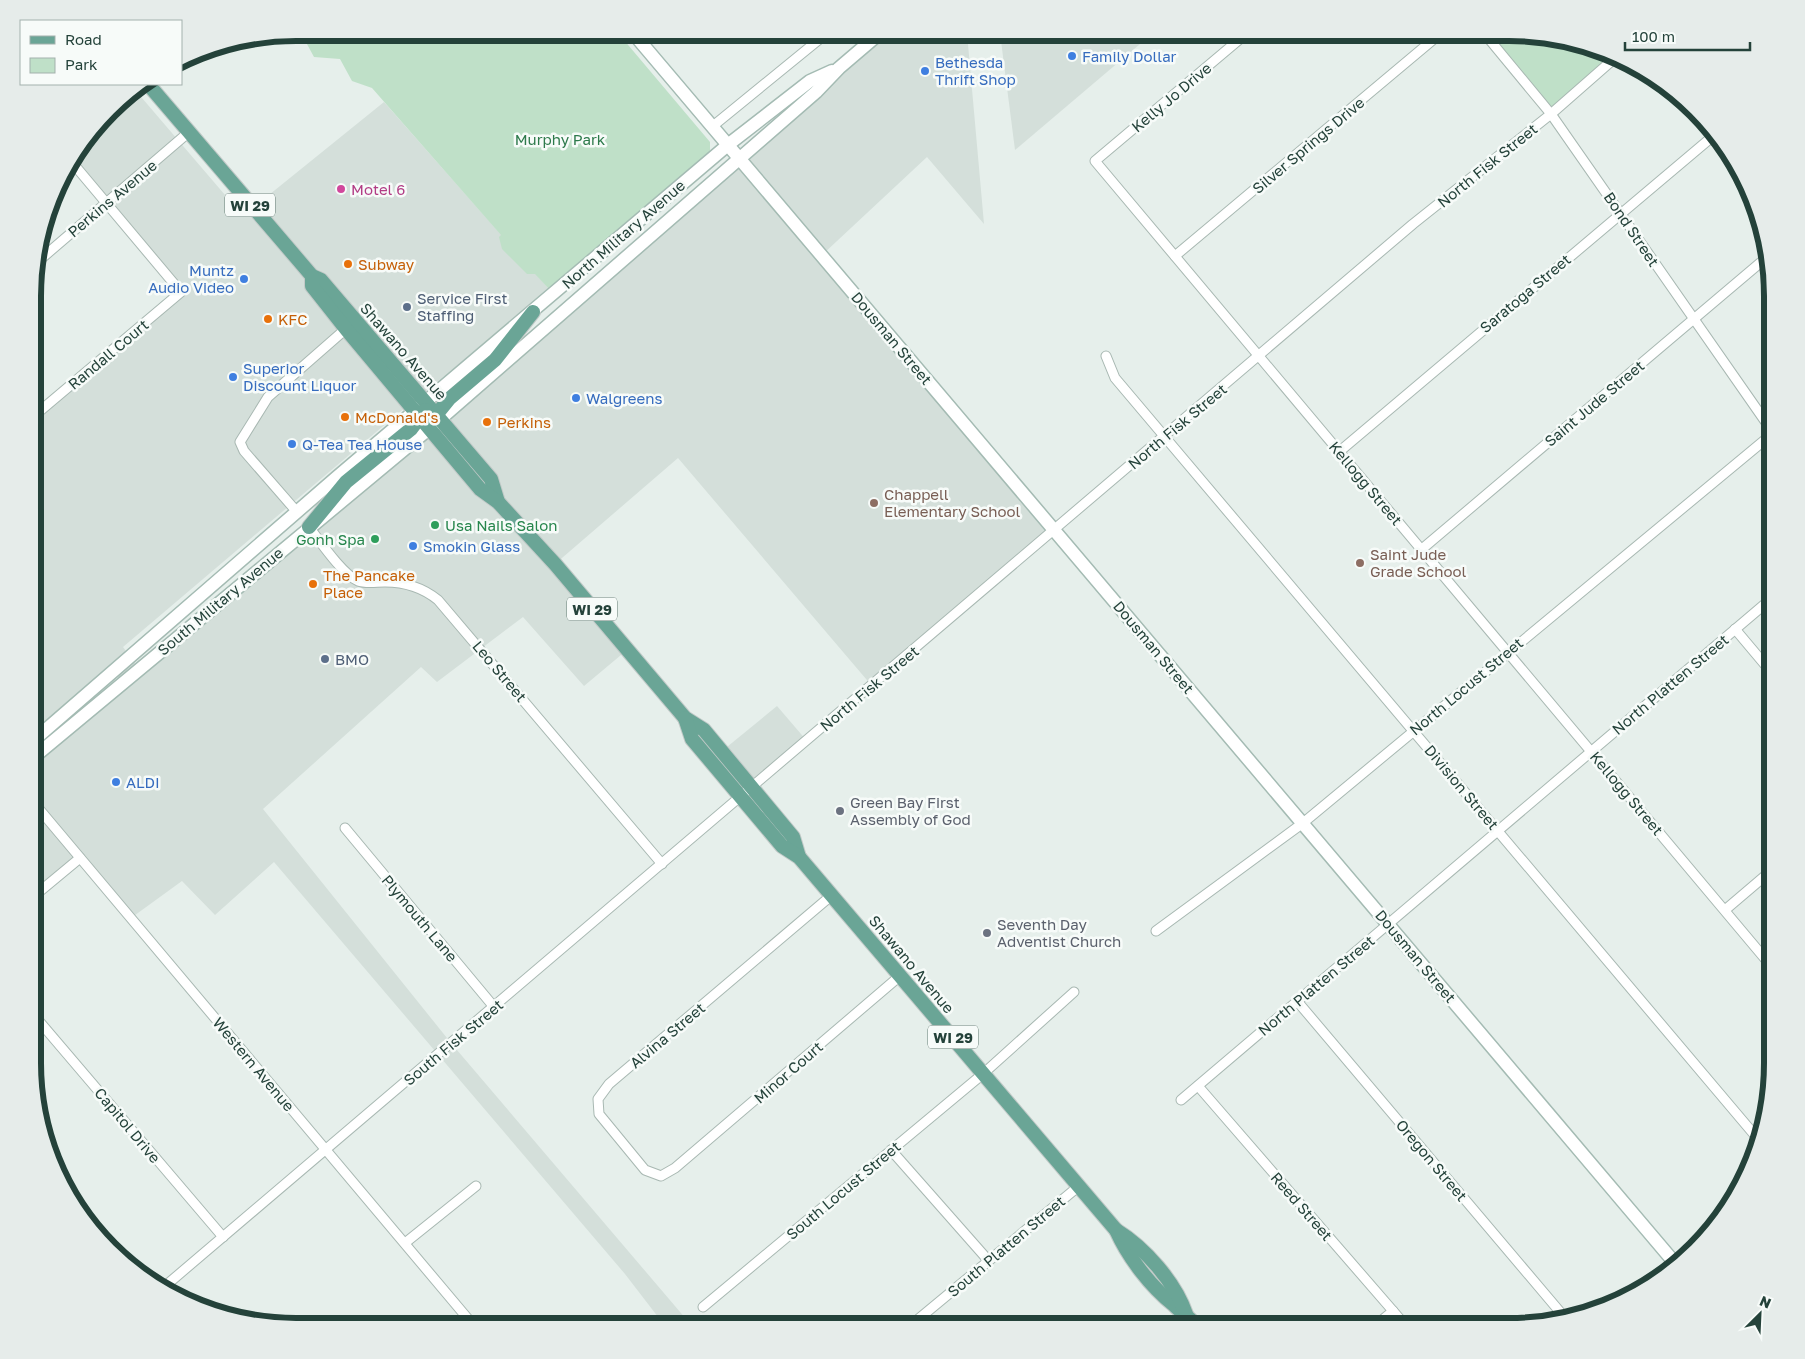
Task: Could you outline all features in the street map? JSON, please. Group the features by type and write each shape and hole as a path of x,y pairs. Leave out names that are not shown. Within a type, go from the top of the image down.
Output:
{"main road":[{"name":"Dousman Street","path":"640,41 1671,1259"},
{"name":"North Military Avenue","path":"422,419 435,411 740,158 816,92 838,68 870,41"},
{"name":"North Military Avenue","path":"533,312 729,144 810,81 838,68"},
{"name":"Shawano Avenue","path":"151,87 312,276 312,286 435,411 491,479 498,502"},
{"path":"309,527 346,482 495,360 533,312"},
{"name":"Shawano Avenue","path":"351,324 422,419 480,489 498,502 555,564 685,718 704,730 793,837 799,857"},
{"name":"South Military Avenue","path":"41,734 297,512 422,419"},
{"name":"South Military Avenue","path":"41,751 309,527"},
{"name":"Shawano Avenue","path":"685,718 692,739 782,846 799,857 901,975 1116,1230 1123,1246 1141,1269 1173,1305 1190,1318"}],"street":[{"path":"713,126 815,41"},
{"name":"Kelly Jo Drive","path":"1095,161 1238,41"},
{"name":"Silver Springs Drive","path":"1176,256 1431,41"},
{"name":"Bond Street","path":"1491,41 1552,114 1764,422"},
{"name":"North Fisk Street","path":"741,797 1413,224 1552,114 1610,63"},
{"name":"Perkins Avenue","path":"44,256 189,132"},
{"name":"Saratoga Street","path":"1340,451 1709,139"},
{"name":"Kellogg Street","path":"1095,161 1764,958"},
{"path":"76,167 107,203"},
{"name":"Randall Court","path":"41,410 181,292 107,203"},
{"name":"Saint Jude Street","path":"1422,549 1762,262"},
{"path":"297,512 244,452 240,442 268,397 351,324"},
{"name":"Division Street","path":"1106,356 1115,378 1414,729 1754,1134"},
{"name":"North Locust Street","path":"1156,931 1303,823 1764,440"},
{"name":"Leo Street","path":"309,527 347,573 356,580 365,583 409,585 429,593 438,600 662,864"},
{"name":"North Platten Street","path":"1181,1100 1764,605"},
{"path":"1735,629 1764,664"},
{"name":"South Fisk Street","path":"168,1283 741,797"},
{"name":"Western Avenue","path":"41,811 467,1318"},
{"name":"Plymouth Lane","path":"345,828 494,1007"},
{"path":"41,891 80,858"},
{"path":"1724,910 1764,877"},
{"name":"Alvina Street","path":"676,1168 661,1176 644,1170 598,1114 598,1099 609,1084 832,895"},
{"name":"Minor Court","path":"676,1168 901,975"},
{"path":"984,1073 1074,992"},
{"name":"Oregon Street","path":"1297,1001 1560,1312"},
{"name":"Capitol Drive","path":"41,1023 223,1237"},
{"name":"South Locust Street","path":"703,1308 984,1073"},
{"name":"Reed Street","path":"1198,1086 1399,1318"},
{"path":"891,1150 988,1260"},
{"path":"405,1243 476,1186"},
{"name":"South Platten Street","path":"919,1318 1079,1186"},
{"path":"1384,1318 1393,1311"}],"shaded area":[{"path":"871,41 968,41 984,224 927,157 822,255 1055,530 872,686 678,458 555,564 627,650 584,686 523,617 437,682 421,667 263,809 451,1043 685,1318 659,1318 625,1274 274,862 215,915 182,881 131,918 80,858 41,890 41,751 122,683 115,671 41,734 41,410 181,291 76,167 105,128 140,95 243,216 384,102 550,290 395,416 123,647 139,669"},
{"path":"1001,41 1144,41 1015,150"},
{"path":"777,706 807,741 752,788 722,751"}],"green space":[{"name":"Murphy Park","path":"305,41 625,41 710,142 710,153 550,290 535,274 527,274 502,249 499,237 501,235 372,88 352,81 340,59 314,57"},
{"path":"1491,41 1542,43 1575,50 1610,63 1551,114"}],"place":[{"name":"Family Dollar","path":"1072,56"},
{"name":"Bethesda Thrift Shop","path":"925,71"},
{"name":"Motel 6","path":"341,189"},
{"name":"Subway","path":"348,264"},
{"name":"Muntz Audio Video","path":"244,279"},
{"name":"Service First Staffing","path":"407,307"},
{"name":"KFC","path":"268,319"},
{"name":"Superior Discount Liquor","path":"233,377"},
{"name":"Walgreens","path":"576,398"},
{"name":"McDonald's","path":"345,417"},
{"name":"Perkins","path":"487,422"},
{"name":"Q-Tea Tea House","path":"292,444"},
{"name":"Chappell Elementary School","path":"874,503"},
{"name":"Usa Nails Salon","path":"435,525"},
{"name":"Gonh Spa","path":"375,539"},
{"name":"Smokin Glass","path":"413,546"},
{"name":"Saint Jude Grade School","path":"1360,563"},
{"name":"The Pancake Place","path":"313,584"},
{"name":"BMO","path":"325,659"},
{"name":"ALDI","path":"116,782"},
{"name":"Green Bay First Assembly of God","path":"840,811"},
{"name":"Seventh Day Adventist Church","path":"987,933"}]}
